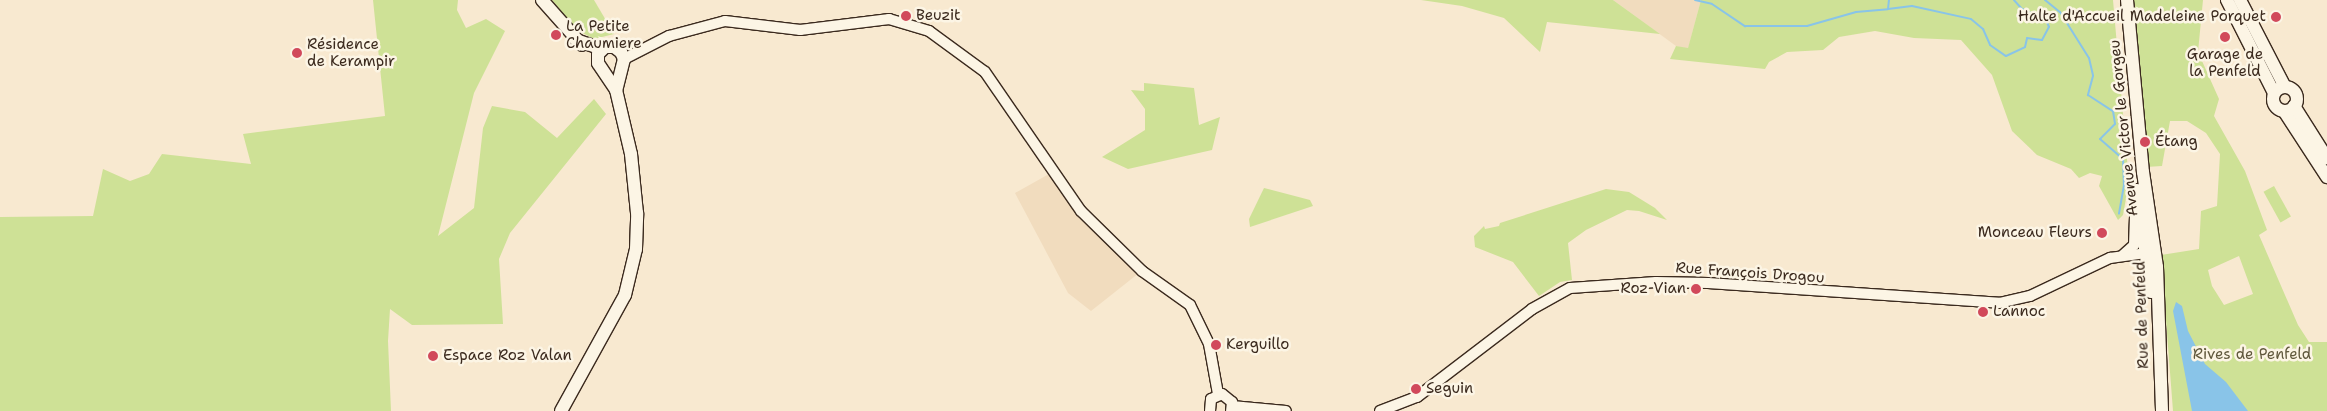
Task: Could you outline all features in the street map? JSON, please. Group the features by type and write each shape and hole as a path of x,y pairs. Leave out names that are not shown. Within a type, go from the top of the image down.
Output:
{"main road":[{"path":"542,0 576,40 597,58 616,90 632,164 637,213 636,249 625,296 561,411"},
{"name":"Avenue Victor le Gorgeu","path":"2120,0 2137,187 2151,252"},
{"name":"Avenue Victor le Gorgeu","path":"2127,0 2151,252"},
{"path":"2227,0 2280,90 2295,93 2289,108"},
{"path":"2240,0 2280,90 2274,104 2289,108 2327,158"},
{"path":"576,40 605,47 621,59"},
{"path":"597,58 605,47"},
{"path":"604,71 612,72 621,59"},
{"path":"616,90 621,59"},
{"path":"2289,108 2327,177"},
{"name":"Rue de Penfeld","path":"2151,252 2162,411"}],"street":[{"path":"621,59 645,46 693,27 724,21 800,30 889,18 929,32 985,72 1081,210 1142,271 1190,305 1209,344 1218,394"},
{"name":"Avenue Victor le Gorgeu","path":"2122,255 2134,245 2137,187"},
{"name":"Rue François Drogou","path":"1380,411 1417,396 1532,309 1570,288 1656,282 1708,283 1999,303 2030,296 2103,261 2122,255 2151,252"},
{"path":"1218,394 1230,398 1232,408 1286,411"},
{"path":"1207,410 1211,399 1218,394"}],"shaded area":[{"path":"1613,0 1701,0 1688,49 1676,46"},
{"path":"1049,174 1079,213 1139,273 1091,311 1068,293 1015,193"}],"green space":[{"path":"373,0 458,0 457,10 466,28 486,19 505,31 474,93 438,236 474,208 483,128 492,106 525,112 557,138 594,99 606,114 510,233 499,259 503,324 412,325 390,309 388,341 391,411 0,411 0,217 93,216 103,169 130,181 149,174 162,154 251,164 243,134 385,116"},
{"path":"552,0 594,0 614,34 594,39 577,30"},
{"path":"1421,0 1613,0 1660,34 1547,22 1540,52 1504,18 1462,6"},
{"path":"1701,0 2113,0 2129,182 2123,215 2118,220 2099,186 2102,176 2090,173 2079,178 2071,169 2037,155 2012,131 1992,75 1961,40 1914,38 1875,31 1839,37 1823,50 1787,52 1769,62 1765,69 1670,59 1676,46 1688,48"},
{"path":"2133,0 2203,0 2198,52 2219,99 2214,116 2245,171 2267,230 2259,235 2298,325 2309,342 2327,342 2327,411 2173,411 2161,255 2199,249 2201,211 2217,206 2220,154 2206,133 2187,121 2170,121 2162,166 2146,167","holes":["2239,256 2253,294 2224,305 2212,286 2208,270"]},
{"path":"1144,83 1194,88 1199,125 1220,117 1212,150 1128,169 1102,157 1145,130 1145,109 1131,90 1144,91"},
{"path":"2274,186 2291,217 2280,222 2264,192"},
{"path":"1264,188 1310,200 1313,206 1250,227 1249,219"},
{"path":"1606,189 1629,192 1655,208 1667,220 1639,211 1627,210 1586,230 1568,243 1572,280 1560,282 1539,296 1513,262 1475,247 1474,236 1484,226 1485,229 1499,226 1500,223"}],"water":[{"name":"Rives de Penfeld","path":"2176,302 2182,306 2188,331 2205,364 2226,382 2248,411 2192,411 2173,311"}],"waterway":[{"path":"1695,0 1712,4 1745,26 1807,26 1856,12 1888,9 1889,0"},
{"path":"1888,9 1912,6 1971,19 1983,29 1990,45 2006,56 2025,47 2027,38 2042,40 2049,27 2046,20 2022,9 2014,0"},
{"path":"2045,0 2060,12 2089,58 2093,76 2088,95 2113,111 2115,124 2100,139 2123,159 2124,185 2119,214"}],"place":[{"name":"Beuzit","path":"906,16"},
{"name":"Halte d'Accueil Madeleine Porquet","path":"2276,17"},
{"name":"La Petite Chaumiere","path":"556,35"},
{"name":"Garage de la Penfeld","path":"2225,37"},
{"name":"Résidence de Kerampir","path":"297,53"},
{"name":"Étang","path":"2145,142"},
{"name":"Monceau Fleurs","path":"2102,233"},
{"name":"Roz Vian","path":"1696,289"},
{"name":"Lannoc","path":"1983,312"},
{"name":"Kerguillo","path":"1216,345"},
{"name":"Espace Roz Valan","path":"433,356"},
{"name":"Seguin","path":"1416,389"}]}
